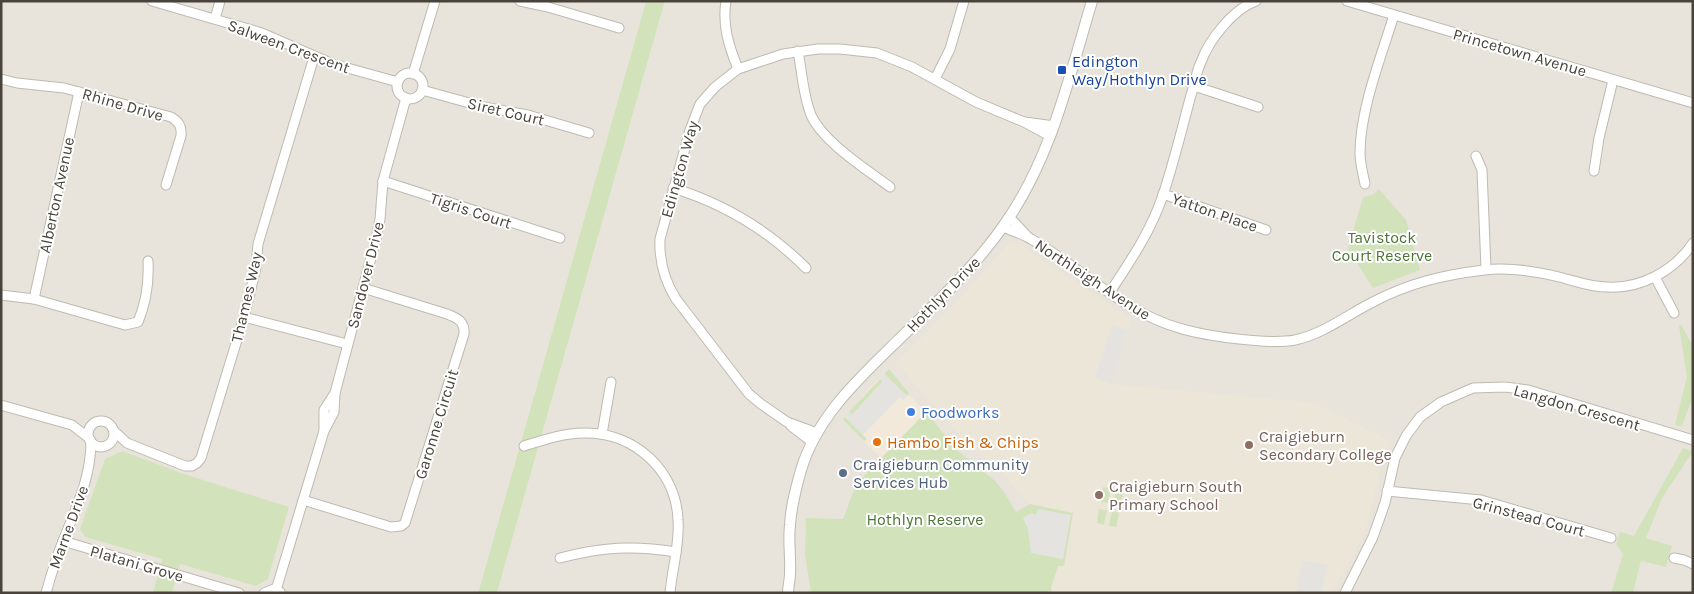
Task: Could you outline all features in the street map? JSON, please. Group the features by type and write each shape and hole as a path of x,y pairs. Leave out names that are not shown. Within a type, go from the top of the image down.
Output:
{"street":[{"name":"Salween Crescent","path":"152,1 262,33 314,57 398,82"},
{"path":"215,19 220,1"},
{"path":"413,74 435,1"},
{"path":"520,1 548,7 619,28"},
{"path":"726,1 724,16 727,43 738,69"},
{"path":"935,79 950,49 964,1"},
{"name":"Hothlyn Drive","path":"788,593 792,509 802,468 814,438 830,412 848,391 977,260 1010,218 1040,163 1054,126 1092,1"},
{"name":"Princetown Avenue","path":"1347,1 1693,103"},
{"path":"1110,292 1150,229 1163,194 1200,62 1214,36 1234,16 1252,2"},
{"path":"1366,184 1360,156 1362,124 1394,15"},
{"name":"Edington Way","path":"814,438 761,404 741,384 668,286 659,255 660,239 690,130 700,104 715,87 738,69 769,58 798,51 840,49 877,54 912,67 976,102 1024,122 1050,136"},
{"path":"798,51 810,113 818,126 839,148 890,187"},
{"name":"Thames Way","path":"114,431 128,443 186,466 197,463 201,458 244,317 256,268 258,244 314,57"},
{"path":"413,74 420,79 422,90 417,97 406,98 400,93 398,82 403,76 413,74"},
{"name":"Rhine Drive","path":"1,79 17,83 64,88 171,118 178,122 182,129 181,136 166,186"},
{"path":"1594,171 1599,138 1613,80"},
{"path":"1194,86 1258,107"},
{"name":"Siret Court","path":"422,90 484,107 528,115 589,133"},
{"name":"Alberton Avenue","path":"34,299 79,92"},
{"name":"Sandover Drive","path":"279,591 303,500 324,431 334,412 334,392 380,219 383,181 406,98"},
{"name":"Edington Way","path":"1024,122 1054,126"},
{"path":"1476,156 1482,170 1486,270"},
{"name":"Tigris Court","path":"383,181 560,238"},
{"path":"673,188 714,202 747,220 790,252 806,268"},
{"name":"Yatton Place","path":"1163,194 1266,230"},
{"name":"Northleigh Avenue","path":"1010,218 1030,238 1110,292 1153,318 1179,328 1222,336 1268,341 1295,340 1324,330 1372,302 1402,288 1440,276 1486,270 1520,270 1557,276 1607,288 1630,286 1655,277 1673,266 1693,243"},
{"name":"Northleigh Avenue","path":"1004,227 1030,238"},
{"path":"1,295 34,299 126,325 132,324 138,322 141,314 149,273 148,261"},
{"path":"1655,277 1674,313"},
{"name":"Garonne Circuit","path":"303,500 391,527 401,526 405,523 464,334 463,324 460,319 363,288"},
{"path":"244,317 347,344"},
{"path":"602,434 611,382"},
{"name":"Langdon Crescent","path":"1347,592 1381,516 1395,458 1406,436 1420,417 1441,402 1473,388 1505,387 1528,390 1693,440"},
{"path":"1,405 72,425 100,421 107,422 114,431 113,437 107,444 97,446 72,425"},
{"path":"90,439 89,429 94,423"},
{"path":"524,446 569,434 602,434 612,436 634,446 649,457 664,474 672,489 678,512 678,534 670,593"},
{"name":"Marne Drive","path":"46,593 63,541 82,495 91,462 90,439"},
{"name":"Thames Way","path":"107,444 128,443"},
{"name":"Marne Drive","path":"91,462 107,444"},
{"name":"Grinstead Court","path":"1387,491 1481,500 1611,538"},
{"name":"Platani Grove","path":"63,541 239,593"},
{"path":"560,558 618,547 653,548 676,552"},
{"path":"1674,558 1693,564"},
{"name":"Hothlyn Drive","path":"790,575 796,593"},
{"path":"264,593 270,590 279,591"}],"shaded area":[{"path":"1,1 646,1 478,593 1,593"},
{"path":"665,1 1693,1 1693,593 497,593"},
{"name":"Craigieburn Secondary College","path":"1017,243 1132,319 1110,384 1315,403 1390,441 1383,459 1367,525 1332,593 1052,593 1051,588 1058,566 1064,566 1034,506 1025,500 1002,471 965,442 897,363 957,302 1008,244"},
{"path":"1112,325 1128,330 1111,383 1095,378"},
{"path":"886,372 926,412 881,458 843,420"},
{"path":"884,374 907,396 903,400 900,397 863,435 845,417 849,412 852,415 883,382 880,379"},
{"path":"1038,509 1071,515 1063,559 1031,553 1028,529 1023,518 1031,513 1036,515"},
{"path":"1303,560 1327,565 1321,593 1296,593"}],"green space":[{"path":"646,1 665,1 497,593 478,593"},
{"name":"Tavistock Court Reserve","path":"1379,189 1406,220 1420,270 1373,288 1348,249 1363,197 1372,195"},
{"path":"1681,325 1693,346 1693,397 1682,426 1675,425 1687,377 1679,326"},
{"path":"889,369 909,393 907,396 884,374"},
{"path":"880,379 883,381 852,415 849,412"},
{"name":"Hothlyn Reserve","path":"926,412 958,451 994,480 1003,490 1016,512 1030,504 1073,513 1064,566 1058,566 1051,588 1052,593 811,593 805,555 806,518 843,519 854,490 862,478"},
{"path":"845,417 867,439 864,441 843,420"},
{"path":"1683,448 1693,451 1662,498 1646,538 1672,546 1666,567 1641,561 1633,593 1611,593 1623,554 1616,544 1620,532 1634,536"},
{"path":"122,451 184,474 289,507 268,579 256,586 180,564 172,593 153,593 162,559 85,537 80,529 105,459"},
{"path":"1103,487 1111,489 1108,503 1101,502"},
{"path":"1116,490 1123,491 1121,505 1113,504"},
{"path":"1099,509 1107,510 1104,525 1097,523"},
{"path":"1112,511 1119,513 1116,527 1109,526"}],"place":[{"name":"Edington Way/Hothlyn Drive","path":"1062,70"},
{"name":"Foodworks","path":"911,412"},
{"name":"Hambo Fish & Chips","path":"877,442"},
{"name":"Craigieburn Secondary College","path":"1249,445"},
{"name":"Craigieburn Community Services Hub","path":"843,473"},
{"name":"Craigieburn South Primary School","path":"1099,495"}]}
